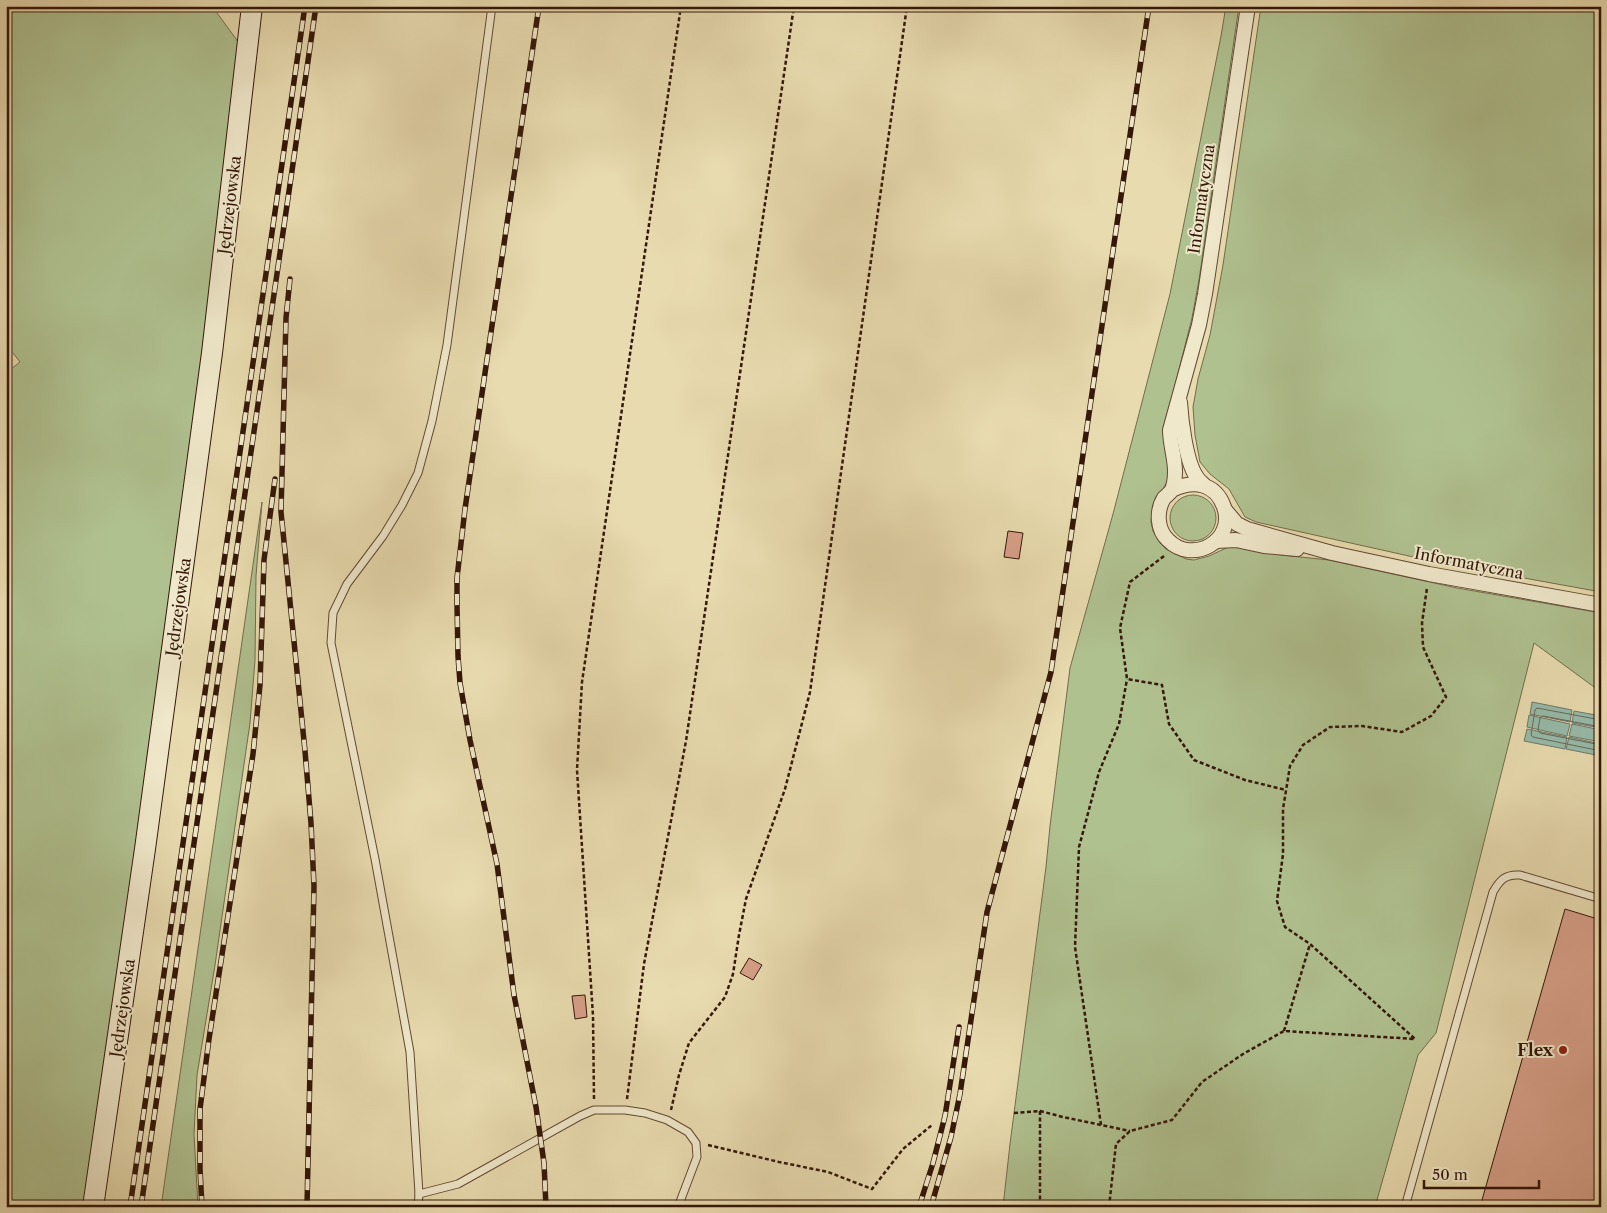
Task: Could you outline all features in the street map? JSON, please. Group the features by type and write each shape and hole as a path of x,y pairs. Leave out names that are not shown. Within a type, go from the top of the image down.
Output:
{"street":[{"name":"Jędrzejowska","path":"93,1207 146,839 212,353 252,6"},
{"name":"Informatyczna","path":"1248,6 1205,294 1199,325 1170,430 1170,443 1175,469 1172,490 1164,499 1158,517 1160,529 1166,539 1175,547 1183,550 1195,551 1206,548 1216,542 1236,540 1264,546 1332,553"},
{"name":"Informatyczna","path":"1180,396 1182,420 1192,468 1196,476 1204,486 1214,491 1222,500 1226,511 1237,524 1247,529 1332,553 1429,574 1601,605"},
{"path":"1172,490 1182,485 1204,486"},
{"path":"1216,542 1222,534 1226,523 1226,511"}],"lane":[{"path":"418,1207 419,1194 410,1052 375,859 331,643 333,613 347,584 383,536 402,505 418,473 432,421 446,345 492,6"},
{"path":"1405,1207 1491,899 1498,883 1504,877 1520,875 1601,899"},
{"path":"419,1194 458,1184 562,1125 594,1110 625,1110 655,1115 667,1120 688,1132 696,1143 698,1157 678,1207"}],"path":[{"path":"594,1110 593,1016 577,770 582,682 681,6"},
{"path":"625,1110 644,964 686,741 794,6"},
{"path":"667,1120 689,1043 725,997 733,974 746,899 786,789 810,692 907,6"},
{"path":"1101,1125 1075,946 1079,847 1099,772 1119,724 1127,679 1120,628 1130,582 1175,547"},
{"path":"1014,1113 1040,1111 1063,1118 1130,1131 1172,1120 1202,1082 1243,1054 1284,1031 1415,1039 1310,944 1285,927 1277,901 1283,854 1284,809 1290,766 1303,745 1330,728 1362,726 1402,732 1431,716 1446,697 1423,647 1422,623 1429,574"},
{"path":"1127,679 1162,685 1169,724 1194,760 1246,780 1286,790"},
{"path":"1284,1031 1310,944"},
{"path":"1040,1111 1040,1207"},
{"path":"696,1143 828,1172 872,1189 903,1149 932,1125"},
{"path":"1109,1207 1116,1144 1130,1131"}],"shaded area":[{"path":"6,6 212,6 239,43 213,293 85,1207 6,1207 6,373 20,362 6,344"},
{"path":"1226,6 1239,6 1199,280 1192,318 1166,421 1170,469 1167,482 1152,512 1151,522 1153,531 1166,549 1186,559 1194,560 1209,556 1232,546 1281,555 1329,560 1457,588 1601,613 1601,692 1534,643 1436,1033 1418,1055 1375,1207 1003,1207 1070,668 1113,514 1170,294"},
{"path":"1261,6 1501,6 1522,10 1534,6 1601,6 1601,592 1436,562 1256,522 1245,517 1229,489 1210,474 1200,462 1195,435 1193,407 1198,379 1210,335 1223,265"},
{"path":"1188,495 1198,495 1212,505 1216,518 1212,531 1206,537 1198,541 1188,541 1174,531 1170,523 1170,513 1180,499"},
{"path":"262,502 256,576 255,660 250,723 197,1075 194,1134 198,1207 161,1207"}],"water":[{"path":"1532,702 1572,710 1570,722 1530,714"},
{"path":"1574,711 1601,716 1601,728 1572,723"},
{"path":"1529,715 1570,724 1567,736 1527,727"},
{"path":"1572,724 1601,730 1601,742 1569,736"},
{"path":"1527,729 1567,737 1565,749 1524,741"},
{"path":"1569,737 1601,744 1601,756 1566,749"}],"building":[{"path":"1008,531 1023,533 1019,559 1004,557"},
{"name":"Flex","path":"1565,909 1601,920 1601,1207 1480,1207"},
{"path":"749,958 762,965 753,980 740,973"},
{"path":"585,995 587,1017 575,1019 572,996"}],"railway":[{"path":"130,1207 305,6"},
{"path":"141,1207 316,6"},
{"path":"539,6 465,509 457,578 457,605 460,683 470,740 497,864 514,995 536,1107 544,1163 546,1207"},
{"path":"931,1207 951,1137 960,1094 987,912 1051,672 1149,6"},
{"path":"290,279 286,318 281,512 305,751 314,886 307,1207"},
{"path":"202,1207 200,1109 253,754 260,685 264,560 275,479"},
{"path":"919,1207 945,1116 959,1027"}],"place":[{"name":"Flex","path":"1563,1050"}]}
